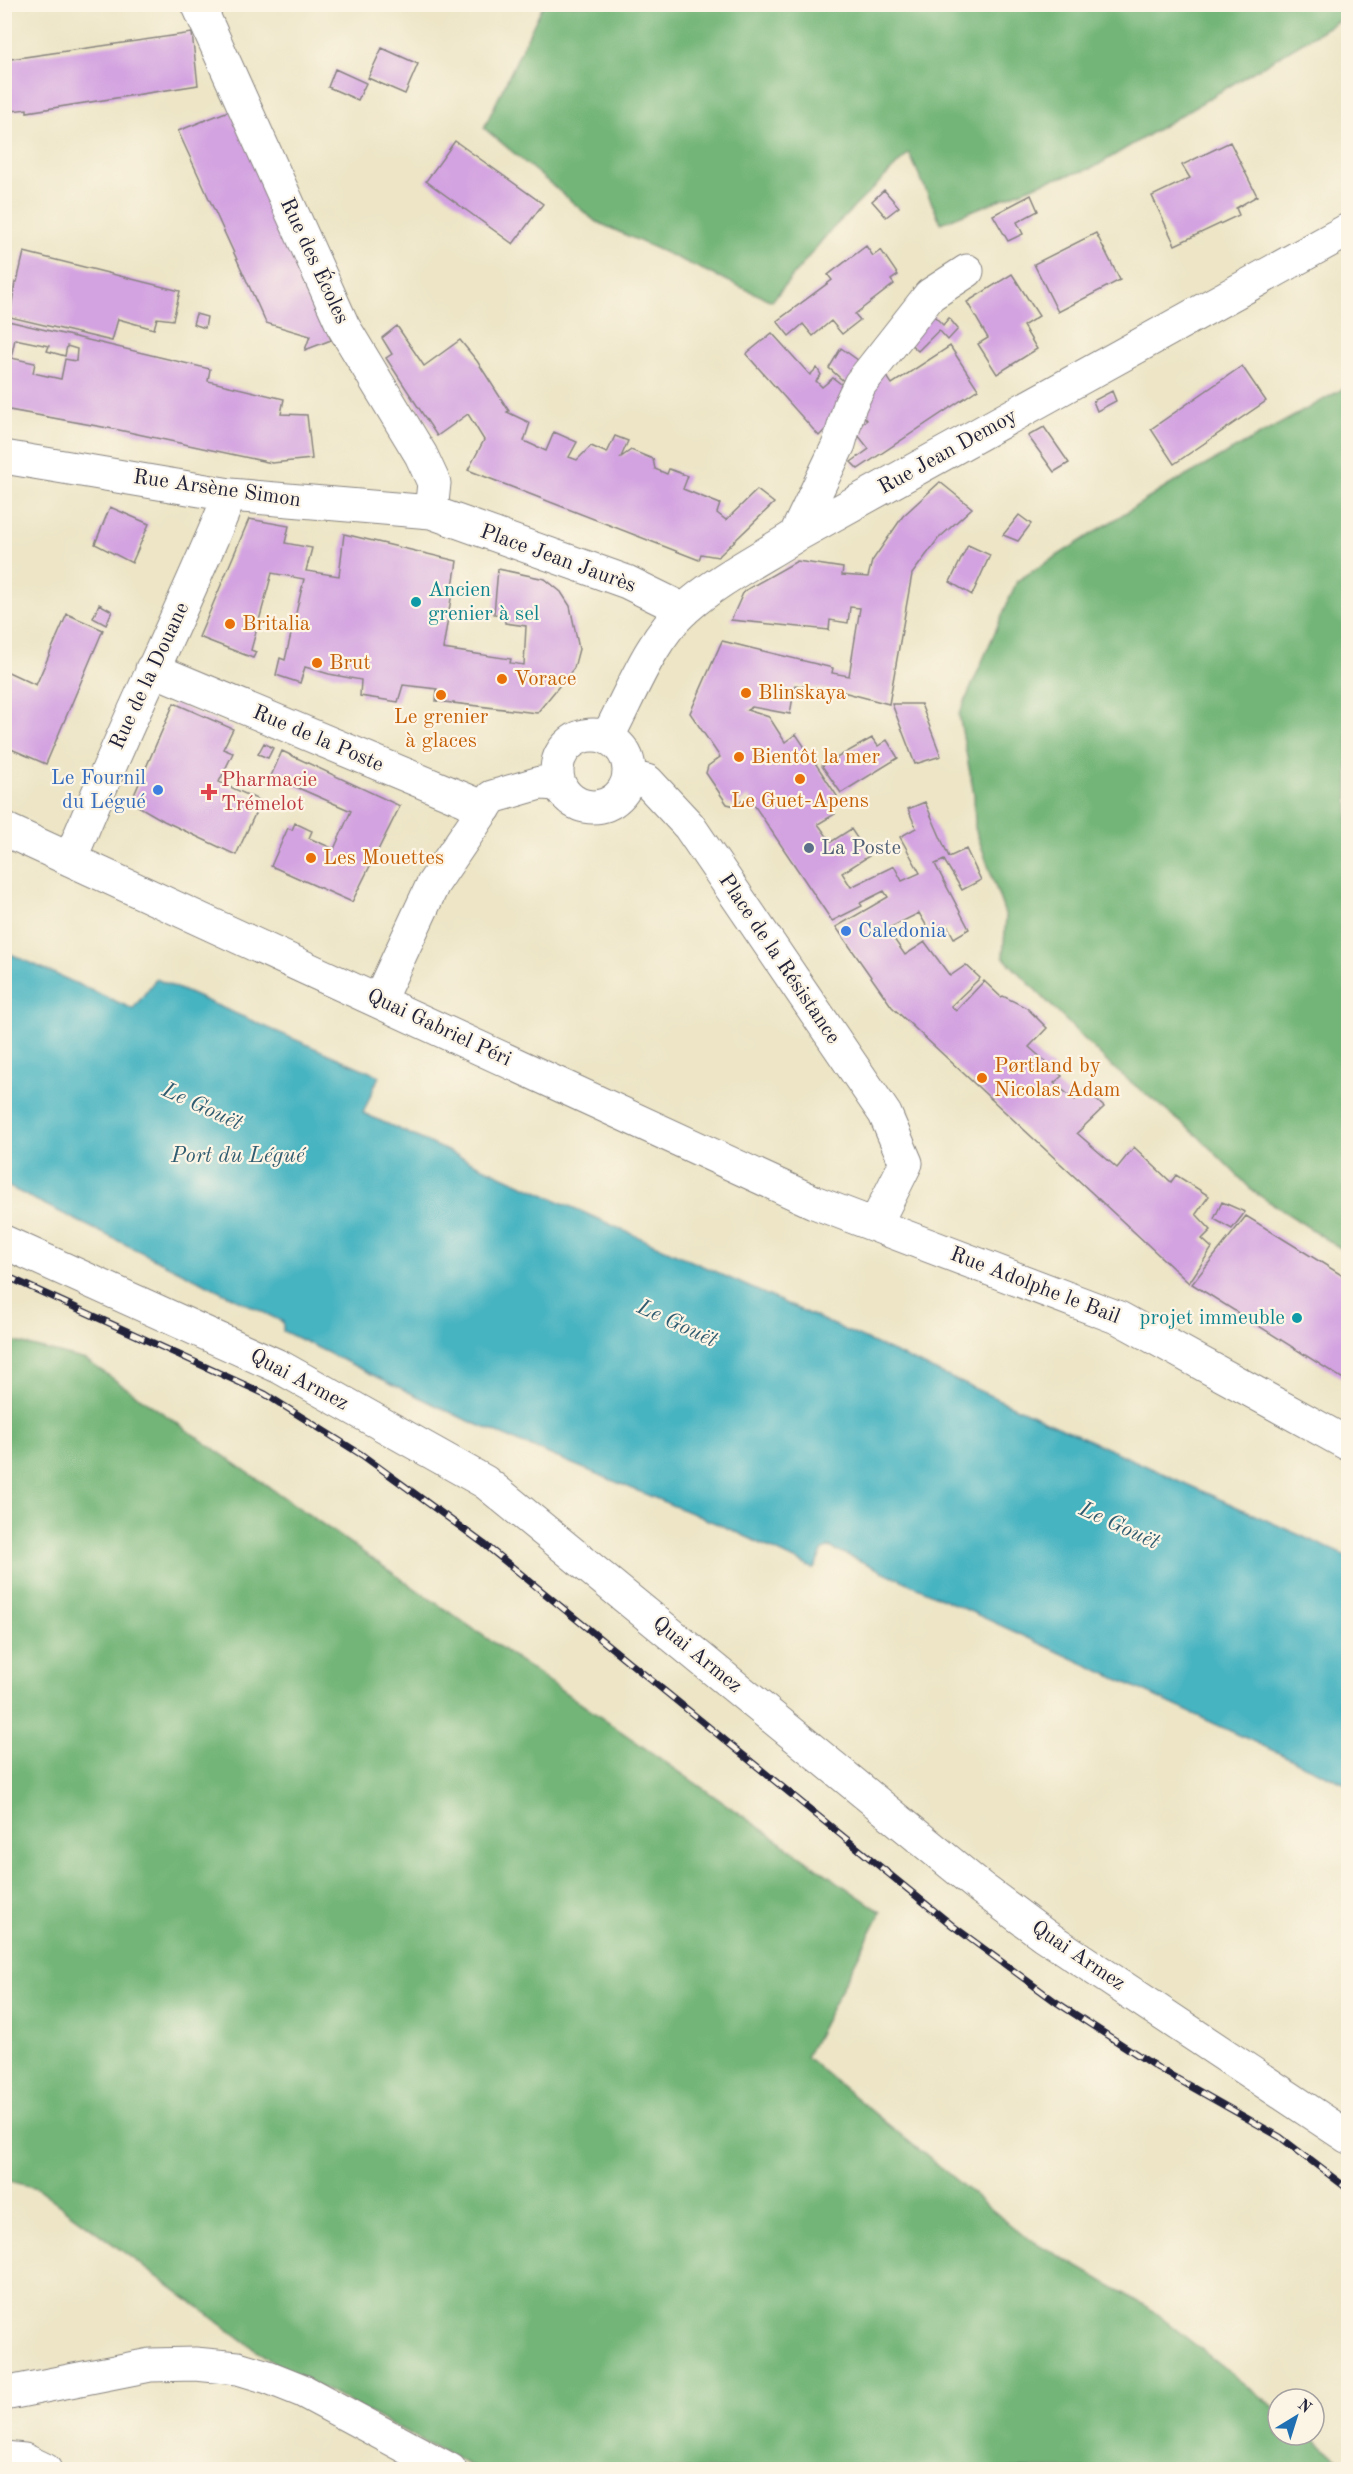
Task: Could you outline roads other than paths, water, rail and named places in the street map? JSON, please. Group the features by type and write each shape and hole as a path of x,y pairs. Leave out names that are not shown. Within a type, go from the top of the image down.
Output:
{"street":[{"name":"Rue des Écoles","path":"198,4 343,326 421,456 434,483 431,512"},
{"name":"Rue Jean Demoy","path":"607,738 652,651 684,610 724,581 795,536 1348,230"},
{"path":"795,536 839,444 850,405 860,384 930,295 967,271"},
{"name":"Rue Arsène Simon","path":"4,457 230,495 431,512"},
{"name":"Rue de la Douane","path":"71,858 152,669 195,580 230,495"},
{"name":"Place Jean Jaurès","path":"431,512 627,582 684,610"},
{"name":"Rue de la Poste","path":"152,669 485,808"},
{"path":"583,736 607,738 617,744 624,753 629,777 618,798 608,804 585,807 574,802 559,784 558,760 568,745 583,736"},
{"name":"Place de la Résistance","path":"629,777 648,781 689,826 885,1114 906,1163 875,1225"},
{"path":"379,1000 433,884 492,797 540,783 559,784"},
{"name":"Quai Gabriel Péri","path":"4,829 814,1202 875,1225"},
{"name":"Rue Adolphe le Bail","path":"875,1225 1119,1318 1348,1444"},
{"name":"Quai Armez","path":"4,1242 280,1367 485,1482 981,1888 1044,1935 1348,2137"},
{"path":"4,2394 150,2364 195,2364 237,2368 303,2391 450,2469"},
{"path":"4,2458 24,2460 45,2469"}],"water":[{"name":"Port du Légué","path":"4,951 133,1009 156,979 379,1076 363,1113 1348,1557 1348,1785 830,1547 823,1550 814,1569 732,1530 464,1419 283,1331 283,1322 5,1185"}],"railway":[{"path":"4,1275 265,1394 362,1455 484,1544 953,1926 1056,2002 1158,2068 1280,2137 1348,2189"}],"place":[{"name":"Ancien grenier à sel","path":"416,602"},
{"name":"Britalia","path":"230,624"},
{"name":"Brut","path":"317,663"},
{"name":"Vorace","path":"502,679"},
{"name":"Blinskaya","path":"746,693"},
{"name":"Le grenier à glaces","path":"441,695"},
{"name":"Bientôt la mer","path":"739,757"},
{"name":"Le Guet-Apens","path":"800,779"},
{"name":"Le Fournil du Légué","path":"158,790"},
{"name":"Pharmacie Trémelot","path":"209,792"},
{"name":"La Poste","path":"809,848"},
{"name":"Les Mouettes","path":"311,858"},
{"name":"Caledonia","path":"846,931"},
{"name":"Pørtland by Nicolas Adam","path":"982,1078"},
{"name":"projet immeuble","path":"1297,1318"}],"water label":[{"name":"Le Gouët","path":"202,1107"},
{"name":"Le Gouët","path":"677,1324"},
{"name":"Le Gouët","path":"1119,1526"}]}
